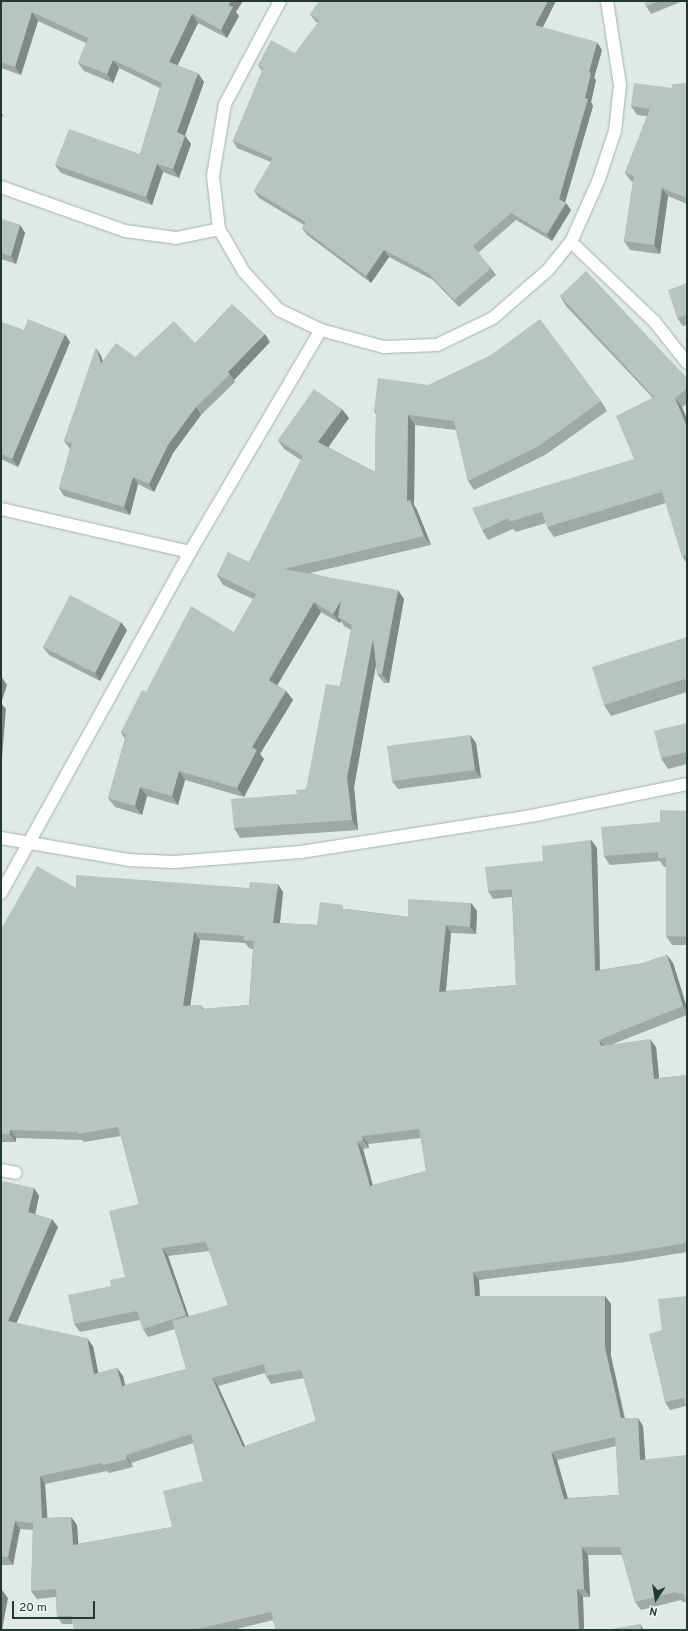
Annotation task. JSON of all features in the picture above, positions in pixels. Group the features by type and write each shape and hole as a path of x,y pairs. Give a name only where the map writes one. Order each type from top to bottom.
{"street":[{"path":"280,1 225,104 213,176 219,229 244,272 279,310 321,330 384,347 436,345 493,318 548,270 572,242 599,179 615,131 620,85 607,1"},
{"path":"1,187 125,231 176,238 219,229"},
{"path":"572,242 654,321 687,363"},
{"path":"1,893 190,552 321,330"},
{"path":"1,509 190,552"},
{"path":"1,838 28,844 128,860 174,862 301,852 536,815 687,784"},
{"path":"1,1170 16,1173"}],"building":[{"path":"1,1 231,1 228,5 233,7 221,30 192,14 169,62 198,73 177,132 185,136 173,169 157,164 146,197 55,165 69,129 140,154 162,83 113,60 107,74 78,63 88,38 32,12 15,67 1,62"},
{"path":"319,1 548,1 535,25 597,42 589,72 591,73 585,98 588,99 559,199 566,203 547,234 511,213 473,246 491,268 454,300 428,273 384,250 366,276 302,228 306,222 254,191 273,158 233,141 263,68 258,65 271,40 295,53 319,21 310,14"},
{"path":"644,1 659,1 646,6"},
{"path":"634,83 672,88 672,84 687,83 687,198 662,188 654,245 624,241 634,176 625,173 650,109 631,106"},
{"path":"1,219 20,225 11,256 1,253"},
{"path":"586,271 687,378 687,389 675,398 687,427 687,555 682,556 662,492 547,527 542,512 509,522 508,518 482,530 472,508 634,459 616,416 654,397 560,296"},
{"path":"687,283 687,315 677,318 668,290"},
{"path":"232,304 265,334 228,372 230,374 196,407 168,445 149,484 133,477 124,507 59,488 72,443 64,441 96,348 101,363 116,343 135,357 174,321 195,343"},
{"path":"28,319 65,334 12,459 1,454 1,322 24,330"},
{"path":"540,319 601,401 539,446 468,481 454,421 408,415 407,501 410,500 424,536 284,569 398,590 382,674 377,674 373,639 347,778 352,820 234,828 231,799 297,794 296,790 306,789 326,684 340,686 352,625 338,617 341,601 333,614 314,602 269,680 286,691 252,747 257,750 237,788 179,771 172,796 140,787 135,806 108,798 126,735 121,732 142,690 146,692 191,606 234,632 256,594 217,575 228,552 249,562 303,456 278,440 314,389 342,409 318,442 375,472 376,411 374,411 378,378 428,385 491,355"},
{"path":"70,595 121,622 95,673 43,647"},
{"path":"687,637 687,684 685,679 604,705 592,667"},
{"path":"687,723 687,752 661,758 654,731"},
{"path":"470,735 475,770 392,781 387,746"},
{"path":"660,810 687,811 687,937 666,936 666,858 658,858 658,852 604,856 601,827 660,822"},
{"path":"591,840 595,971 643,963 667,955 683,1006 599,1040 601,1046 650,1039 654,1079 687,1075 687,1243 620,1254 473,1272 475,1296 605,1296 605,1348 621,1418 638,1418 640,1460 686,1455 687,1607 683,1593 677,1594 676,1592 635,1602 620,1547 582,1547 584,1589 577,1589 579,1630 276,1630 271,1612 193,1630 74,1630 71,1616 57,1616 56,1589 31,1591 33,1523 15,1521 8,1557 1,1557 1,1191 3,1181 34,1188 28,1212 52,1219 8,1321 87,1338 94,1374 117,1368 122,1386 186,1369 172,1321 228,1305 206,1242 162,1248 186,1315 143,1329 137,1311 74,1324 68,1295 111,1286 110,1280 125,1277 109,1211 139,1204 118,1127 78,1134 78,1132 10,1130 10,1134 1,1134 1,929 37,866 76,888 76,875 249,888 250,882 278,884 273,923 317,925 320,902 343,905 343,909 408,917 408,899 471,903 470,927 446,925 439,992 516,985 512,889 488,891 485,867 543,861 542,846","holes":["194,932 244,936 243,940 254,941 249,1005 202,1009 201,1005 183,1006","419,1129 426,1171 370,1186 357,1142 363,1140 362,1136","264,1364 266,1376 301,1370 316,1421 243,1447 212,1378","191,1434 203,1481 163,1491 172,1527 73,1545 71,1517 42,1518 40,1476 102,1463 103,1465 127,1459 126,1455","615,1437 619,1495 564,1499 551,1452"]},
{"path":"687,1296 687,1414 684,1398 665,1402 649,1334 662,1330 658,1299"},
{"path":"640,1624 641,1630 606,1630"}]}
